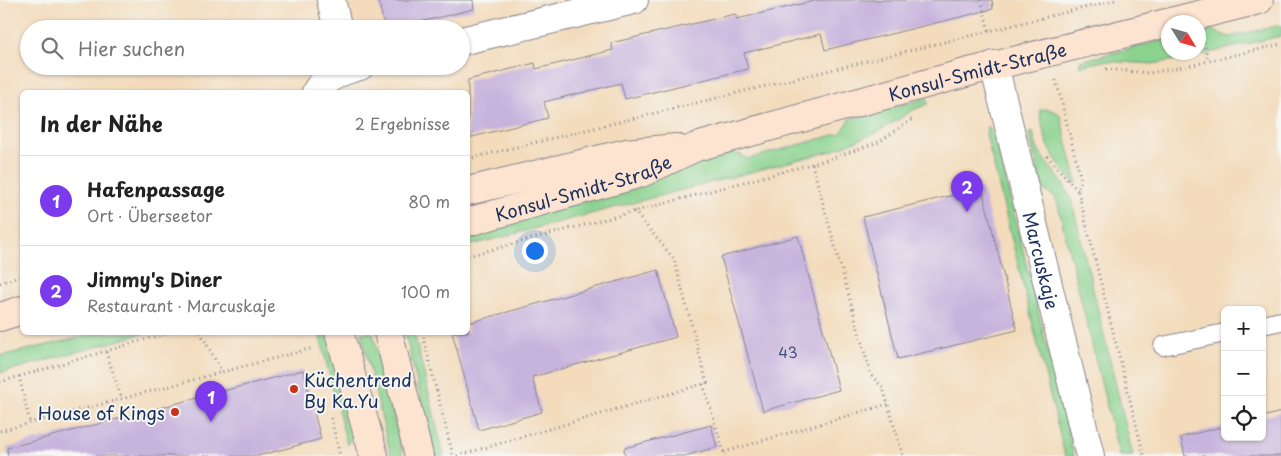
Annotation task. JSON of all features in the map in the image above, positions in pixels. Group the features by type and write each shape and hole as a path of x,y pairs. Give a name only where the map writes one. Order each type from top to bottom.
{"street":[{"path":"331,0 336,20"},
{"path":"470,40 634,0"},
{"name":"Konsul-Smidt-Straße","path":"470,191 626,153 696,146 994,65 1260,0"},
{"name":"Marcuskaje","path":"994,65 1090,456"},
{"path":"317,90 320,84 336,75"},
{"name":"Konsul-Smidt-Straße","path":"470,221 641,173 696,146"},
{"path":"0,317 20,311"},
{"path":"341,335 371,455"},
{"path":"389,335 419,456"}],"lane":[{"path":"1266,324 1281,320"},
{"path":"1163,346 1221,334"}],"path":[{"path":"981,0 989,30"},
{"path":"470,158 1116,0"},
{"path":"1102,69 1149,73 1281,44"},
{"path":"1206,52 1208,61"},
{"path":"1048,82 1065,78"},
{"path":"1056,80 1081,180 1078,191"},
{"path":"470,255 812,164 879,142 919,115"},
{"path":"1044,150 1078,191 1144,456"},
{"path":"812,164 871,375 883,388 903,456"},
{"path":"457,456 707,383 674,259 634,211"},
{"path":"0,283 20,277"},
{"path":"0,382 161,335"},
{"path":"202,335 222,372"},
{"path":"423,335 452,456"},
{"path":"0,431 313,348"},
{"path":"106,352 122,399"},
{"path":"19,376 30,423"},
{"path":"703,384 725,454 888,404"}],"green space":[{"path":"1281,25 1281,36 1206,54 1206,30 1209,29 1229,37"},
{"path":"1161,41 1161,60 1175,60 1153,64 1104,61 1081,66 1080,61"},
{"path":"927,98 928,104 915,109 878,132 831,151 470,245 470,234 734,151 748,159 841,133 851,118"},
{"path":"1048,109 1060,115 1077,183 1075,184 1055,159 1047,142 1040,110"},
{"path":"987,126 996,142 1074,456 1065,456 986,134"},
{"path":"1033,132 1036,146 1062,183 1072,202 1133,456 1119,456 1057,201 1054,196 1042,189 1029,133"},
{"path":"90,335 139,335 0,373 0,356"},
{"path":"320,335 329,335 354,435 347,445"},
{"path":"361,335 373,335 403,456 391,456"},
{"path":"405,335 414,335 444,456 435,456"}],"building":[{"path":"378,0 473,0 474,9 428,20 383,20"},
{"path":"818,0 992,0 993,9 825,50 821,34 744,53 748,69 625,99 621,83 544,102 548,118 470,138 470,90 468,90 468,80 535,63 536,69 613,50 611,43 735,14 737,19"},
{"path":"982,188 1017,330 898,359 863,217"},
{"path":"798,236 839,390 763,411 721,257"},
{"path":"658,270 676,337 532,377 542,412 479,430 453,335 470,335 470,322"},
{"path":"303,370 321,439 258,456 8,456 7,448"},
{"path":"1281,412 1281,456 1185,456 1181,437 1221,427 1221,441 1266,441 1266,416"},
{"path":"711,425 717,447 685,456 625,456 624,448"}],"place":[{"name":"Jimmy's Diner","path":"967,212"},
{"name":"Küchentrend By Ka.Yu","path":"294,389"},
{"name":"House of Kings","path":"175,412"},
{"name":"Hafenpassage","path":"211,422"}]}
